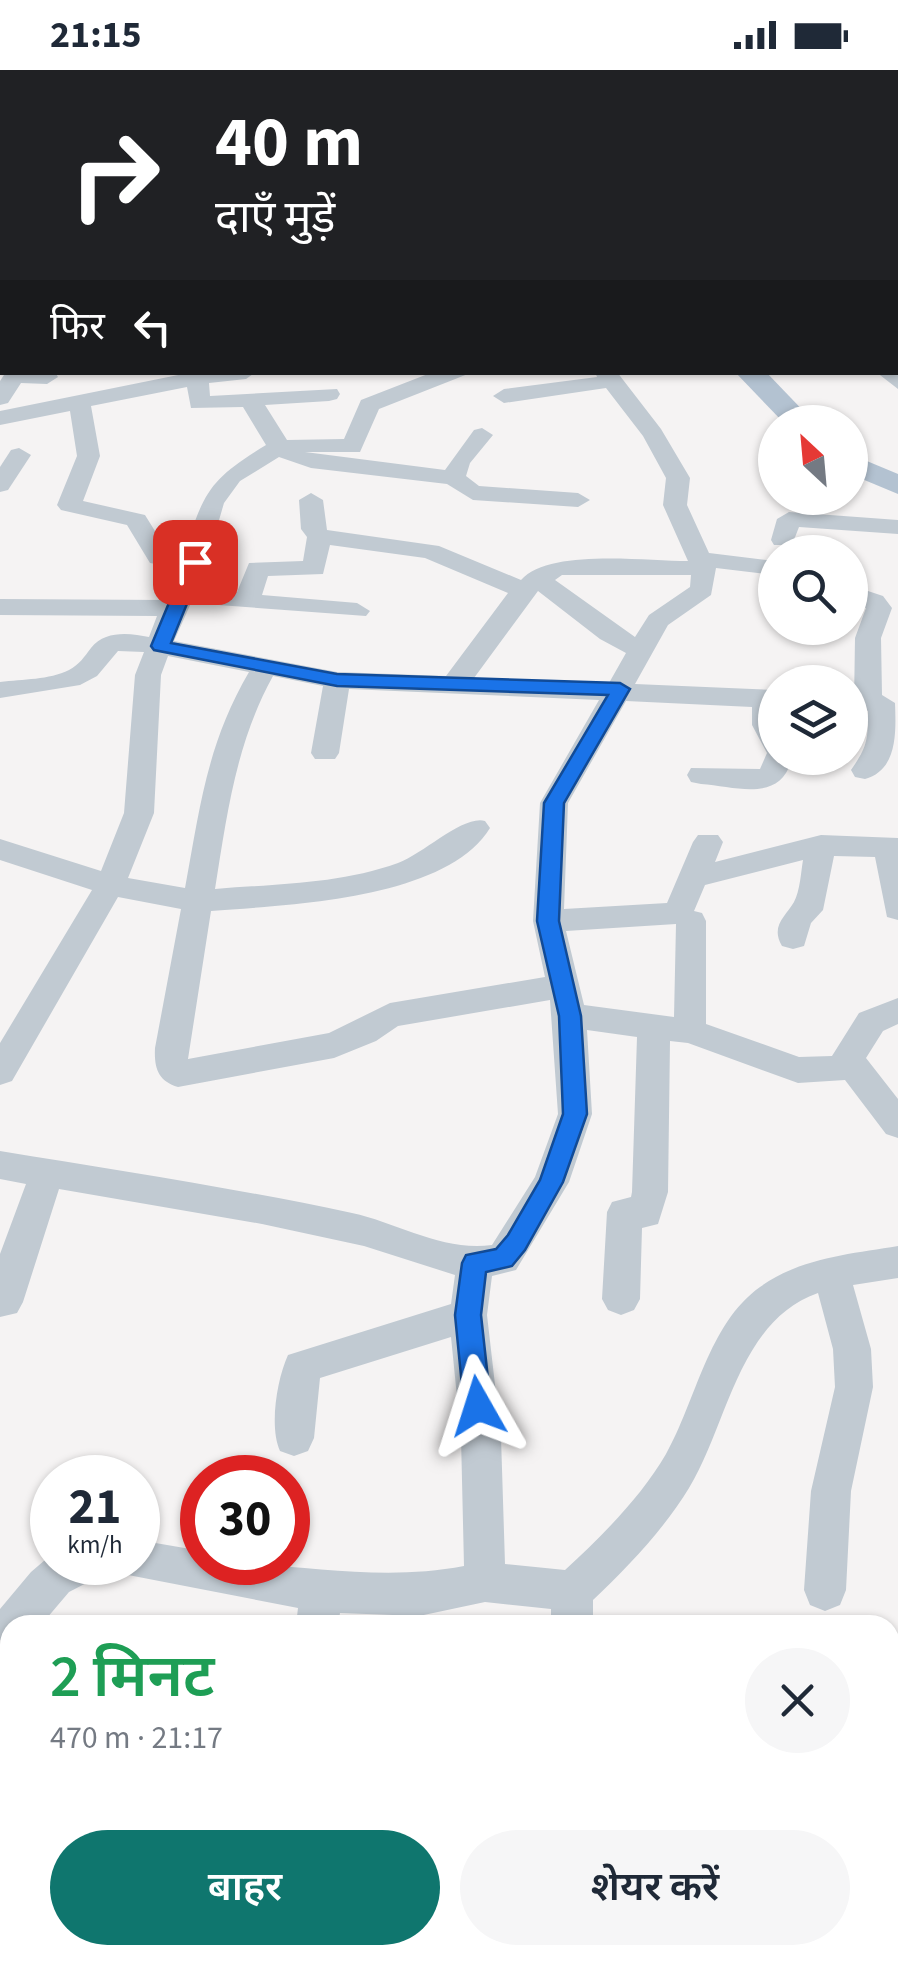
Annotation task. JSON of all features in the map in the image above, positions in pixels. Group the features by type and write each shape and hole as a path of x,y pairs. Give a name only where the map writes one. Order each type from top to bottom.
{"main road":[{"path":"752,375 782,405"},
{"path":"868,471 898,485"}],"street":[{"path":"0,418 79,403 133,382 222,375"},
{"path":"0,1072 110,885 139,813 146,766 148,675 195,562 212,502 232,476 278,448 312,444 352,447 369,405 452,375"},
{"path":"0,398 14,376 47,377"},
{"path":"0,1164 347,1228 475,1263 503,1259 551,1182 575,1114 568,1001 548,921 554,803 620,689 638,649 658,620 702,590 702,563 675,505 678,478 653,434 609,377 504,396"},
{"path":"198,378 199,403 330,394"},
{"path":"250,399 278,448 292,457 454,478 473,494 578,500"},
{"path":"79,403 92,447 88,470 69,505 136,520 160,558 195,562"},
{"path":"454,478 459,462 482,435"},
{"path":"0,485 19,456"},
{"path":"311,500 313,529 319,536 430,551 529,584 638,649"},
{"path":"784,535 789,519 898,527"},
{"path":"247,600 258,568 314,568 319,536"},
{"path":"454,682 480,654 529,584 556,568 599,570 702,563 758,567"},
{"path":"868,599 879,608 868,638 882,743 868,768"},
{"path":"0,607 247,600 357,611"},
{"path":"0,690 76,678 88,670 101,648 112,642 160,646 337,680 758,697"},
{"path":"264,669 243,706 222,761 172,1048 171,1065 178,1074 334,1044 364,1032 390,1015 568,1001 654,1026 690,1031 798,1070 842,1068 870,1022 898,1010"},
{"path":"325,752 337,680"},
{"path":"702,776 764,779 772,775"},
{"path":"0,849 110,885 198,902 332,891 408,871 445,852 475,828"},
{"path":"548,921 678,913 708,842"},
{"path":"693,878 821,845 894,849 898,909"},
{"path":"793,938 796,916 808,910 821,845"},
{"path":"690,1031 691,921"},
{"path":"621,1299 625,1212 645,1213 650,1192 654,1026"},
{"path":"848,1059 898,1124"},
{"path":"4,1302 24,1234 49,1170"},
{"path":"160,1561 244,1580 319,1609 485,1582 572,1608 680,1466 728,1352 758,1308 794,1284 831,1272 898,1262"},
{"path":"475,1263 468,1315 481,1437 485,1582"},
{"path":"825,1590 831,1491 854,1386 852,1349 831,1272"},
{"path":"294,1438 302,1368 468,1315"},
{"path":"21,1615 47,1585"}],"route":[{"path":"195,562 160,646 337,680 620,689 554,803 548,921 570,1016 575,1114 551,1182 516,1242 503,1259 475,1263 468,1315 478,1406"}]}
